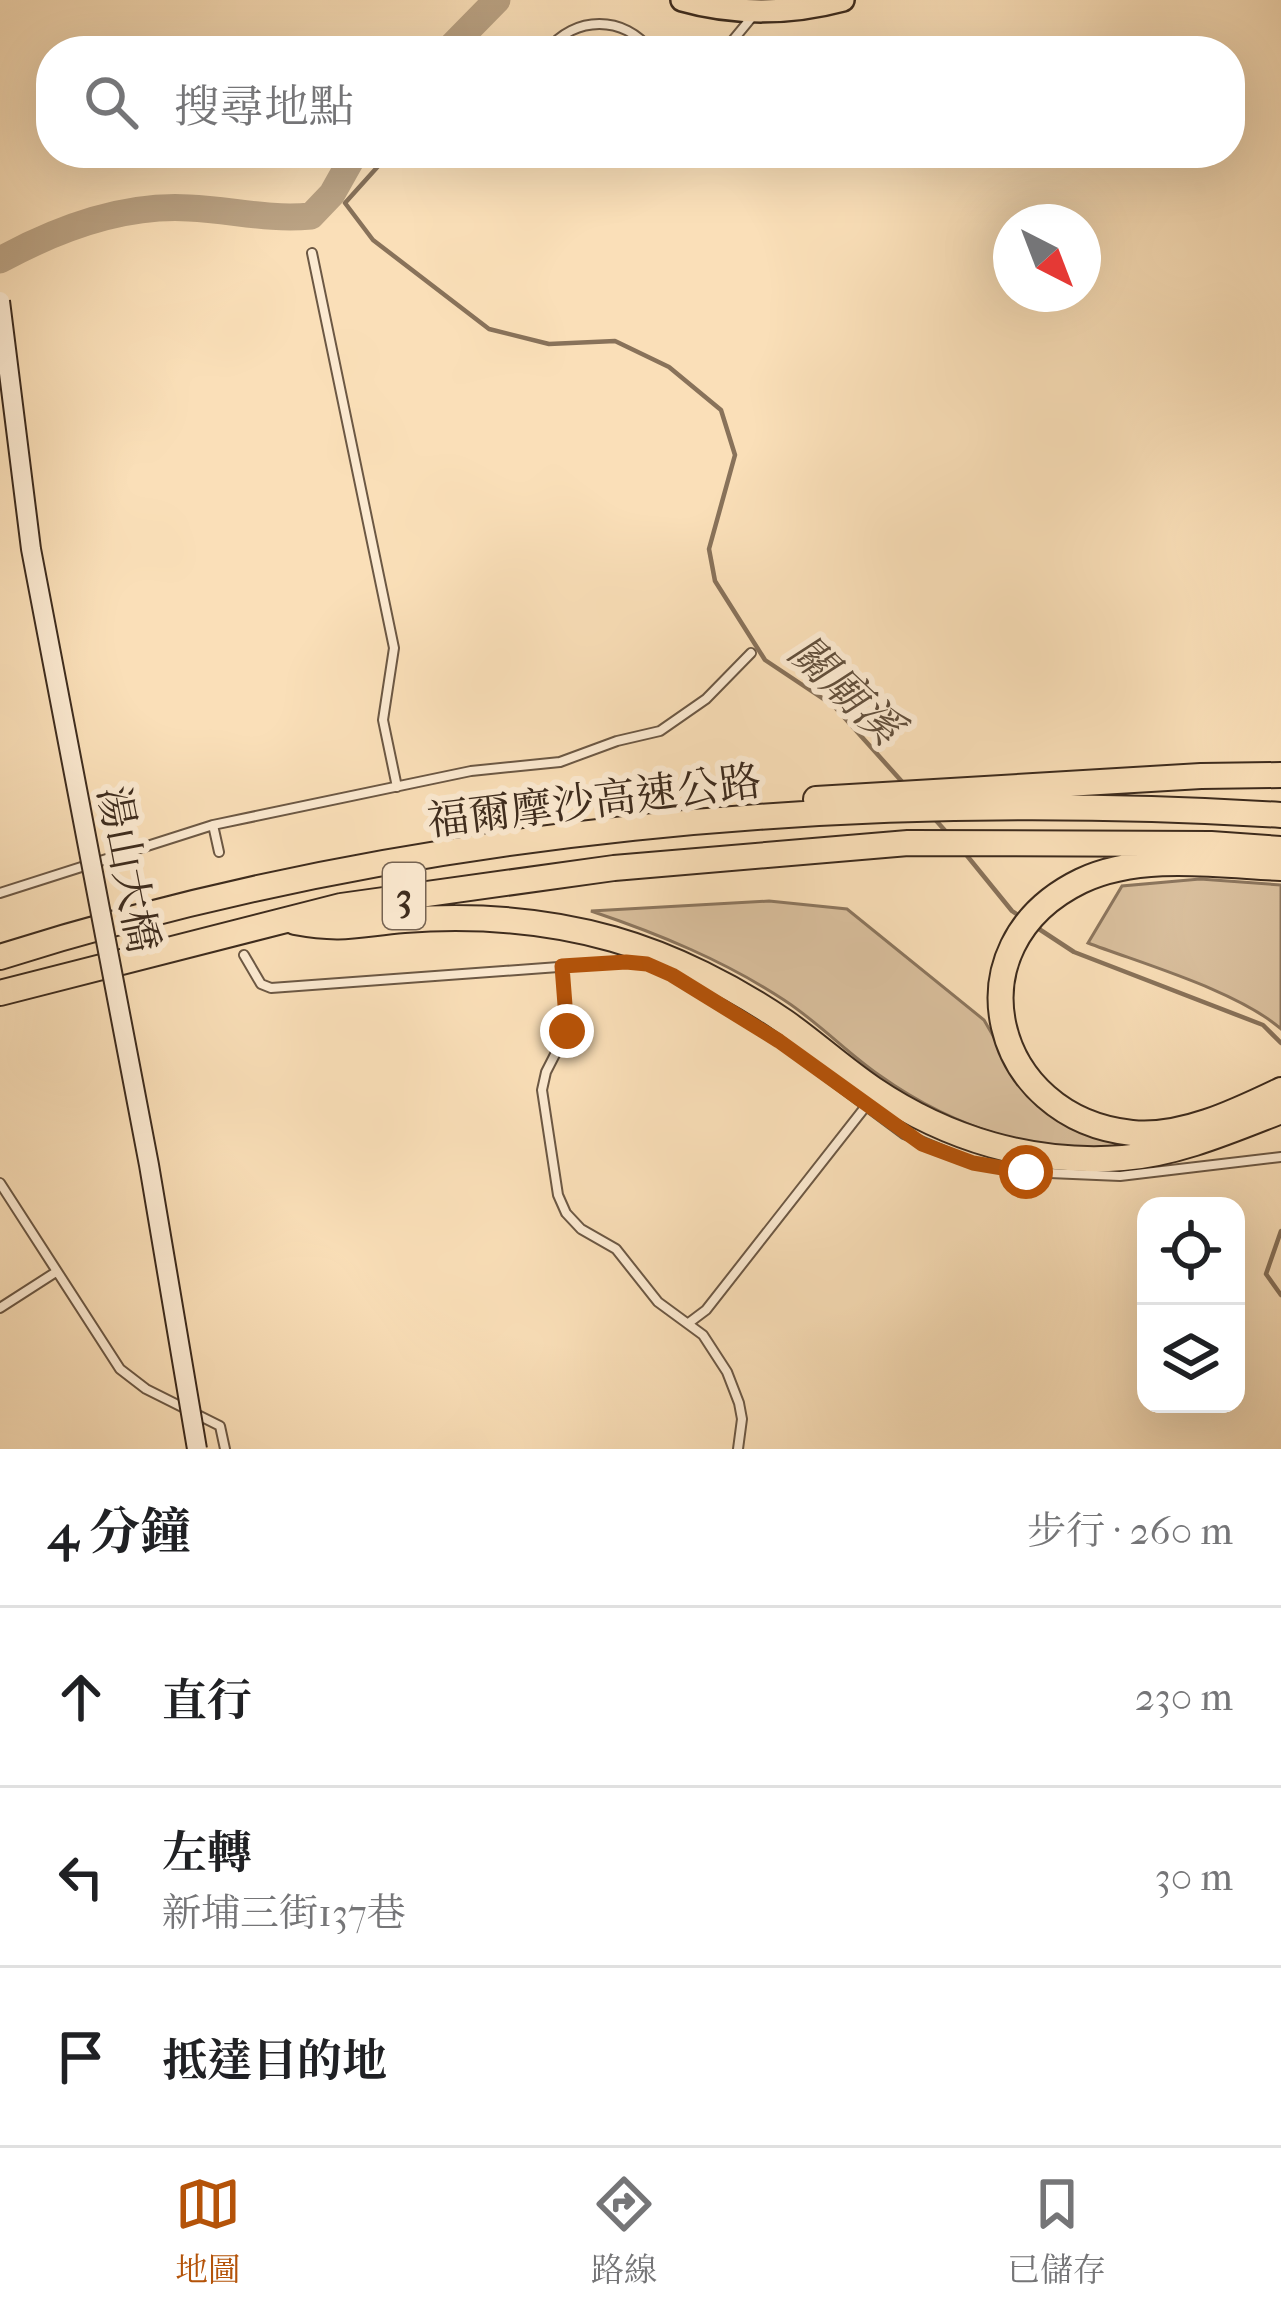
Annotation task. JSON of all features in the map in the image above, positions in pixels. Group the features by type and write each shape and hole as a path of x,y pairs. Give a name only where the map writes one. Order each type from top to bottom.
{"highway":[{"path":"1065,795 1281,775"},
{"path":"1065,795 1281,814"},
{"name":"福爾摩沙高速公路","path":"0,957 87,931 336,873 790,808 1065,795"},
{"name":"福爾摩沙高速公路","path":"0,993 281,919 614,868 908,843 1211,844 1281,850"},
{"path":"1281,868 1142,866 1082,880 1051,899 1028,921 1003,969 999,995 1010,1051 1048,1101 1071,1118 1137,1134 1178,1130 1281,1090"},
{"path":"281,919 336,930 403,920 502,920 615,939 728,987 913,1112 987,1146 1025,1154 1126,1158 1177,1147 1281,1112"}],"main road":[{"path":"682,0 756,11 812,9 843,0"}],"street":[{"name":"湯山大橋","path":"0,301 31,549 197,1449"}],"lane":[{"path":"736,36 756,11"},
{"path":"563,36 572,28 593,24 632,30 637,36"},
{"path":"312,253 394,648 383,719 397,787"},
{"path":"0,892 213,825 471,771 560,762 660,731 706,699 751,653"},
{"path":"213,825 219,852"},
{"path":"244,955 251,971 271,988 647,964 779,1041 922,1144 973,1163 1026,1172 1120,1176 1281,1157"},
{"path":"562,966 567,1031 542,1090 558,1196 581,1229 616,1249 658,1302 690,1322 728,1372 742,1419 737,1449"},
{"path":"690,1322 706,1310 866,1106"},
{"path":"0,1183 120,1370 146,1389 220,1426 225,1449"},
{"path":"0,1308 56,1272"}],"shaded area":[{"path":"1200,879 1281,885 1281,1029 1216,991 1088,943 1122,886"},
{"path":"769,901 847,909 984,1020 1018,1079 1071,1125 1140,1146 1071,1149 970,1125 908,1094 796,1009 739,973 591,911"}],"waterway":[{"path":"462,36 497,0"},
{"path":"0,260 67,229 140,210 189,208 311,216 332,194 347,168"},
{"name":"關廟溪","path":"376,168 345,203 373,240 489,329 549,344 615,341 669,367 721,410 735,455 709,549 715,581 765,660 834,706 905,785"},
{"name":"關廟溪","path":"932,816 949,835"},
{"name":"關廟溪","path":"964,852 1012,911 1024,919"},
{"name":"關廟溪","path":"1039,929 1074,952 1263,1025 1281,1043"},
{"name":"關廟溪","path":"1281,1231 1266,1274 1281,1295"}],"route":[{"path":"567,1031 562,966 647,964 779,1041 922,1144 973,1163 1026,1172"}]}
